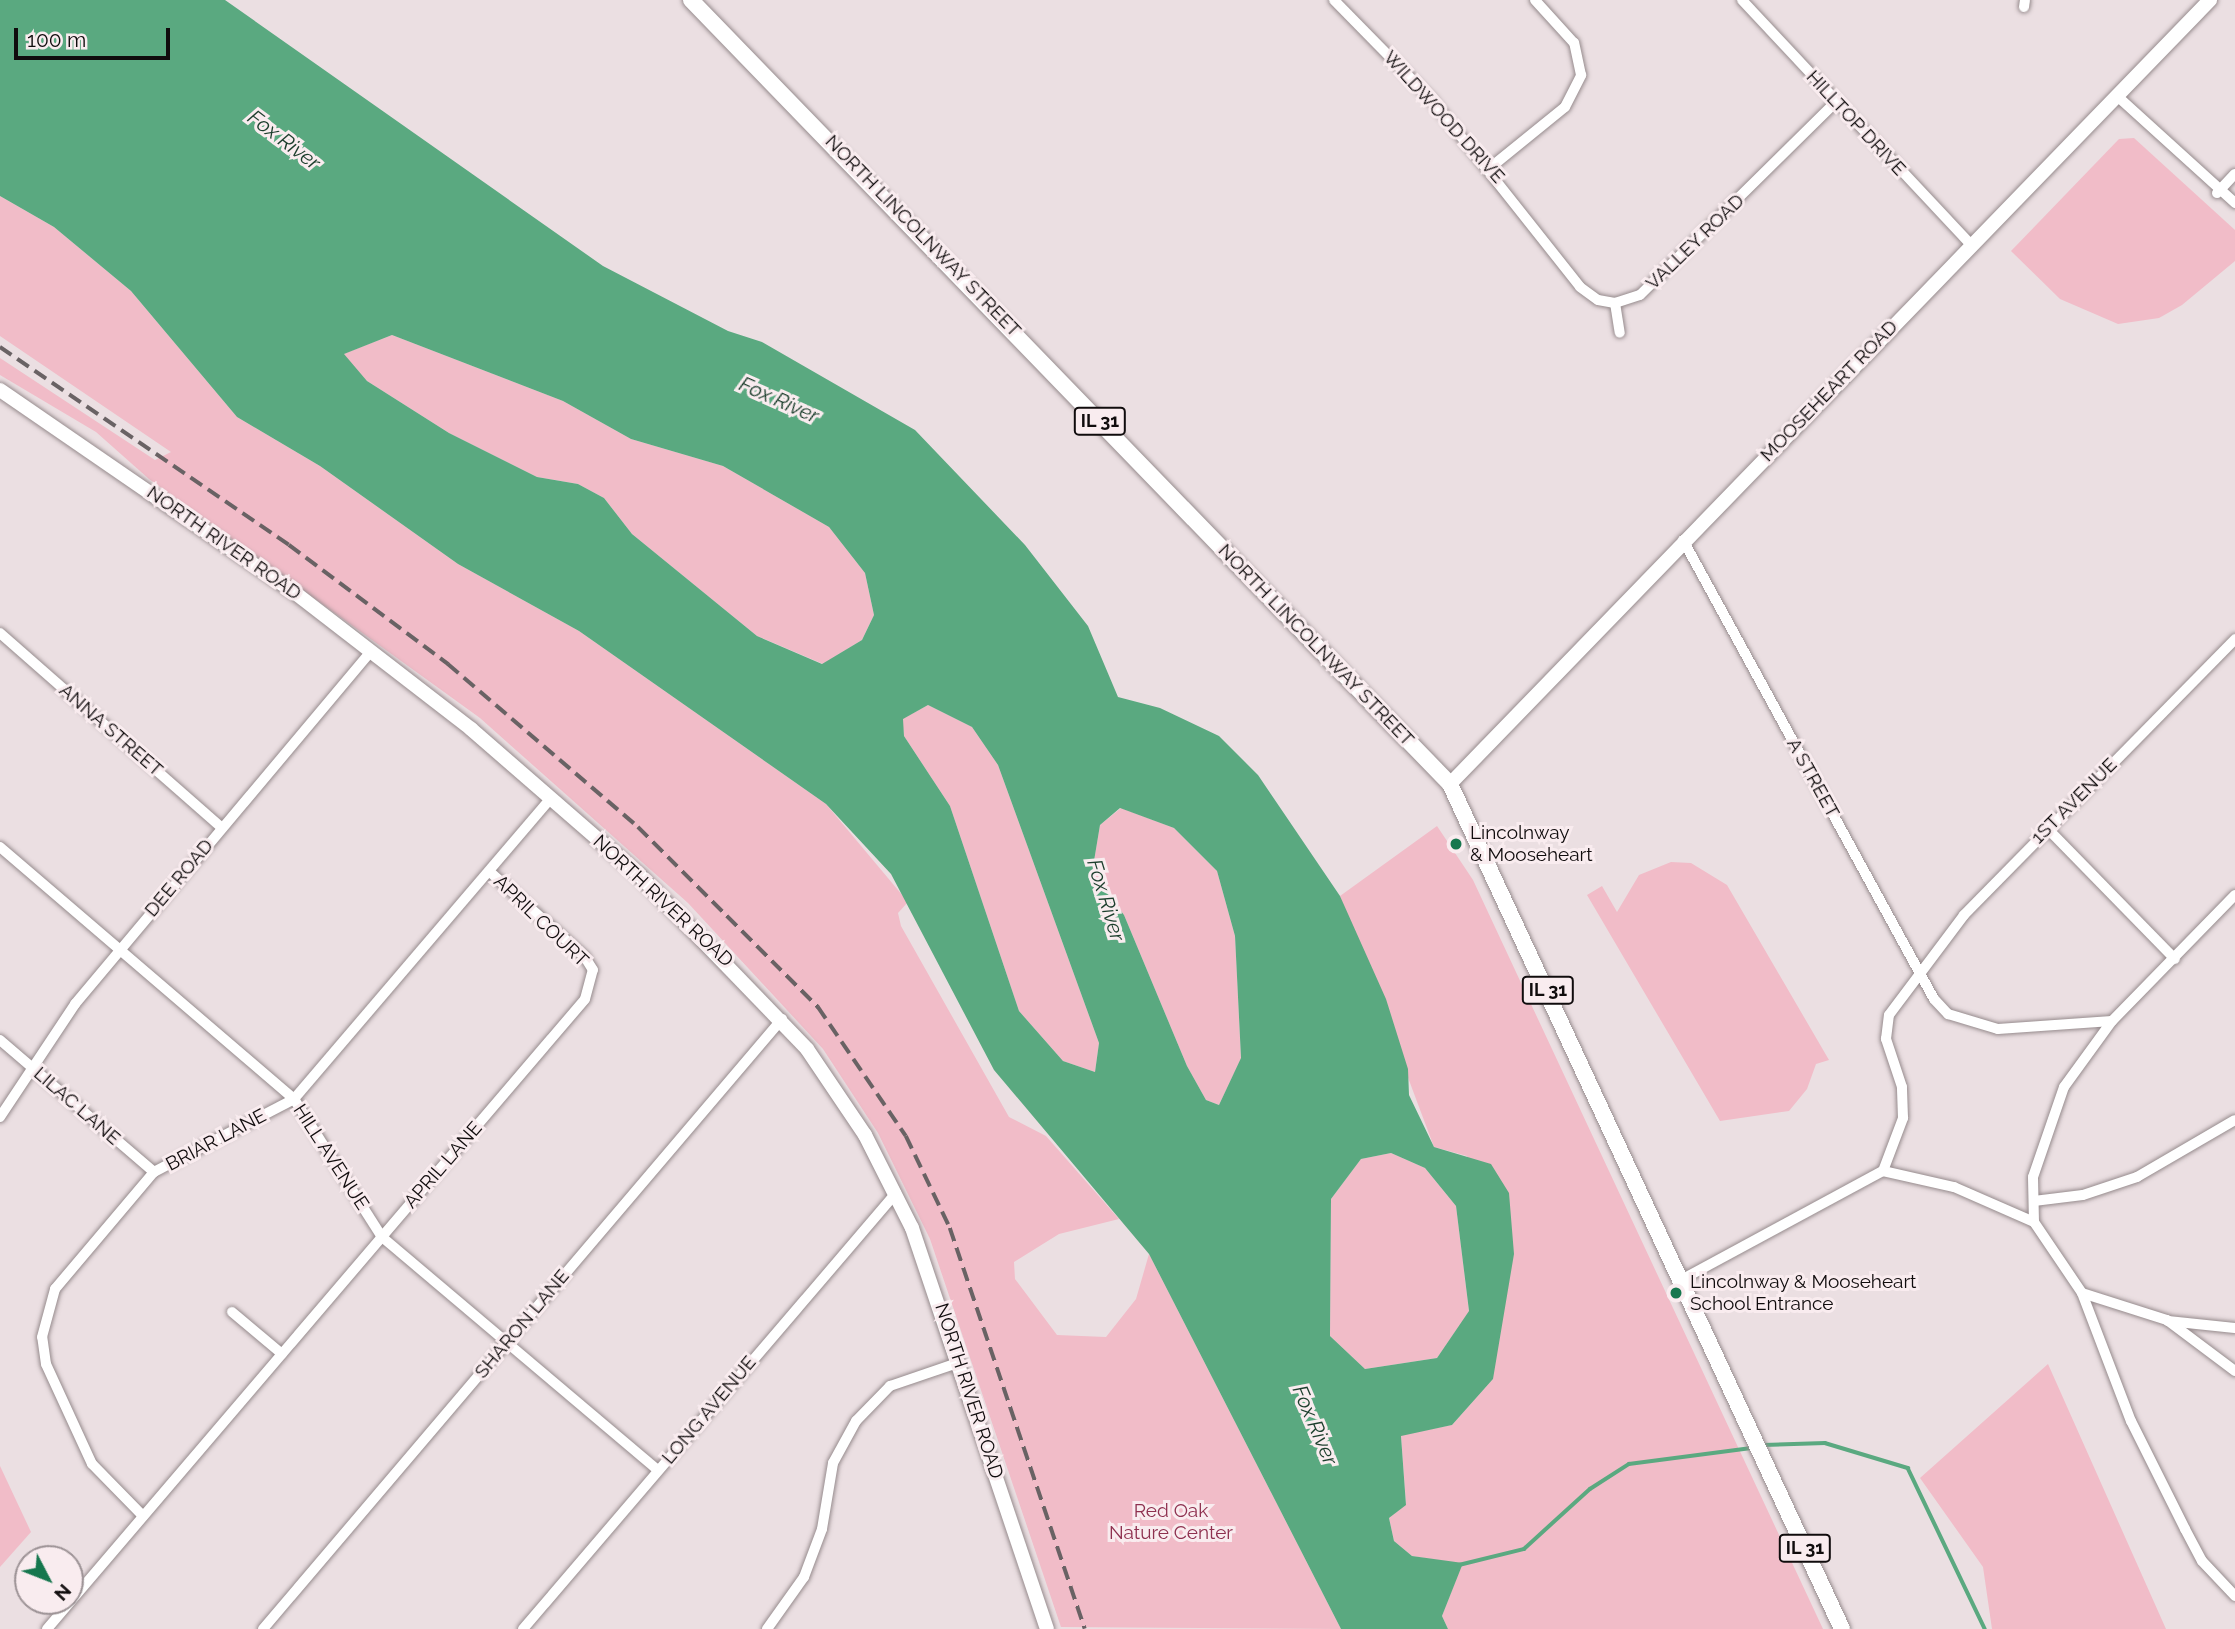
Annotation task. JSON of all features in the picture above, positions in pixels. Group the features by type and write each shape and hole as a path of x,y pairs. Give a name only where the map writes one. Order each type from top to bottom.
{"main road":[{"name":"NORTH LINCOLNWAY STREET","path":"691,0 1450,784 1842,1629"},
{"name":"MOOSEHEART ROAD","path":"1450,784 1683,540 2210,0"},
{"name":"NORTH RIVER ROAD","path":"0,390 371,651 551,798 699,932 782,1019 849,1107 896,1193 961,1362 1047,1629"}],"street":[{"name":"WILDWOOD DRIVE","path":"1334,0 1491,167 1580,286 1615,303"},
{"path":"1491,167 1565,107 1581,75 1574,43 1535,0"},
{"name":"HILLTOP DRIVE","path":"1742,0 1971,245"},
{"path":"2116,95 2217,192 2235,203"},
{"name":"VALLEY ROAD","path":"1615,303 1640,295 1836,102"},
{"path":"2217,192 2235,174"},
{"path":"1615,303 1620,332"},
{"name":"A STREET","path":"1683,540 1922,971 1948,1013 1998,1029 2112,1021"},
{"name":"ANNA STREET","path":"0,633 221,827"},
{"name":"1ST AVENUE","path":"1883,1171 1903,1118 1902,1087 1885,1039 1889,1016 1964,915 2235,639"},
{"name":"DEE ROAD","path":"0,1116 119,949 371,651"},
{"name":"BRIAR LANE","path":"143,1516 104,1478 77,1439 46,1364 42,1337 47,1307 67,1271 154,1172 294,1099 551,798"},
{"path":"2047,828 2175,959"},
{"name":"HILL AVENUE","path":"0,847 294,1099 382,1237 658,1470"},
{"name":"APRIL COURT","path":"489,872 593,970"},
{"path":"2034,1222 2039,1157 2064,1087 2112,1021 2235,895"},
{"name":"APRIL LANE","path":"47,1629 586,999 593,970"},
{"name":"SHARON LANE","path":"263,1629 782,1019"},
{"name":"LILAC LANE","path":"0,1040 154,1172"},
{"path":"2034,1200 2083,1195 2137,1177 2235,1120"},
{"path":"1681,1280 1883,1171 1954,1187 2034,1222 2082,1293 2131,1421 2185,1529 2203,1561 2235,1596"},
{"name":"LONG AVENUE","path":"523,1629 896,1193"},
{"path":"2082,1293 2167,1321 2235,1328"},
{"path":"232,1312 282,1354"},
{"path":"2167,1321 2235,1371"},
{"path":"767,1629 804,1577 822,1529 832,1463 856,1421 890,1386 961,1362"}],"green space":[{"path":"2134,138 2235,230 2235,261 2182,305 2159,318 2118,324 2060,299 2011,251 2119,139"},
{"name":"Red Oak Nature Center","path":"0,196 54,227 131,291 237,417 320,466 458,564 579,631 826,804 908,902 898,913 901,926 1009,1117 1046,1136 1119,1219 1059,1234 1014,1262 1015,1279 1057,1335 1106,1337 1136,1299 1149,1254 1341,1629 1061,1627 930,1239 878,1133 823,1049 688,903 480,718 149,479 96,432 0,375 0,358 155,460 171,452 0,336"},
{"path":"392,335 563,401 631,439 723,466 829,527 865,573 874,615 862,640 823,664 757,636 632,534 604,498 578,484 537,477 449,433 367,381 343,354"},
{"path":"928,705 972,727 998,765 1099,1043 1095,1072 1063,1061 1019,1011 950,806 904,736 902,719"},
{"path":"1121,808 1174,828 1217,871 1235,936 1241,1059 1219,1105 1206,1100 1187,1066 1124,915 1092,873 1100,825"},
{"path":"1437,826 1473,880 1823,1629 1448,1629 1442,1616 1462,1564 1412,1556 1394,1541 1389,1518 1406,1504 1401,1435 1452,1425 1493,1379 1467,1156 1434,1147 1340,896"},
{"path":"1671,862 1691,863 1727,885 1829,1060 1816,1064 1807,1089 1789,1111 1720,1121 1587,895 1602,886 1617,912 1639,875"},
{"path":"1391,1153 1425,1168 1456,1206 1469,1312 1437,1358 1365,1369 1330,1336 1331,1199 1361,1159"},
{"path":"2048,1364 2166,1629 1992,1629 1983,1567 1920,1478"},
{"path":"0,1466 31,1532 19,1545 14,1545 14,1551 0,1567"}],"water":[{"name":"Fox River","path":"0,0 225,0 603,266 728,331 762,342 915,430 1025,545 1088,626 1118,697 1160,708 1219,736 1258,775 1340,896 1386,999 1408,1069 1409,1095 1434,1147 1491,1164 1509,1193 1514,1254 1493,1379 1452,1425 1401,1436 1406,1505 1389,1518 1394,1541 1412,1556 1463,1563 1442,1616 1448,1629 1341,1629 1149,1254 994,1070 891,874 826,804 579,631 458,564 320,466 237,417 131,291 54,227 0,196","holes":["392,335 563,401 631,439 723,466 829,527 865,573 874,615 862,640 822,664 757,636 632,534 604,498 578,484 537,477 449,433 367,381 344,354","928,705 972,727 998,765 1099,1043 1095,1072 1063,1061 1019,1011 950,806 904,736 903,719","1120,808 1174,828 1217,871 1235,936 1241,1058 1219,1105 1206,1100 1187,1066 1124,915 1092,873 1100,825","1391,1153 1425,1168 1456,1206 1469,1311 1437,1358 1365,1369 1330,1336 1331,1199 1361,1159"]}],"waterway":[{"path":"1764,1445 1825,1443 1908,1468 1985,1629"},
{"path":"1459,1565 1524,1549 1590,1489 1629,1464 1753,1448"}],"railway":[{"path":"0,347 289,545 448,664 638,827 818,1007 906,1136 950,1228 1085,1629"}],"place":[{"name":"Lincolnway & Mooseheart","path":"1456,844"},
{"name":"Lincolnway & Mooseheart School Entrance","path":"1676,1293"}]}
